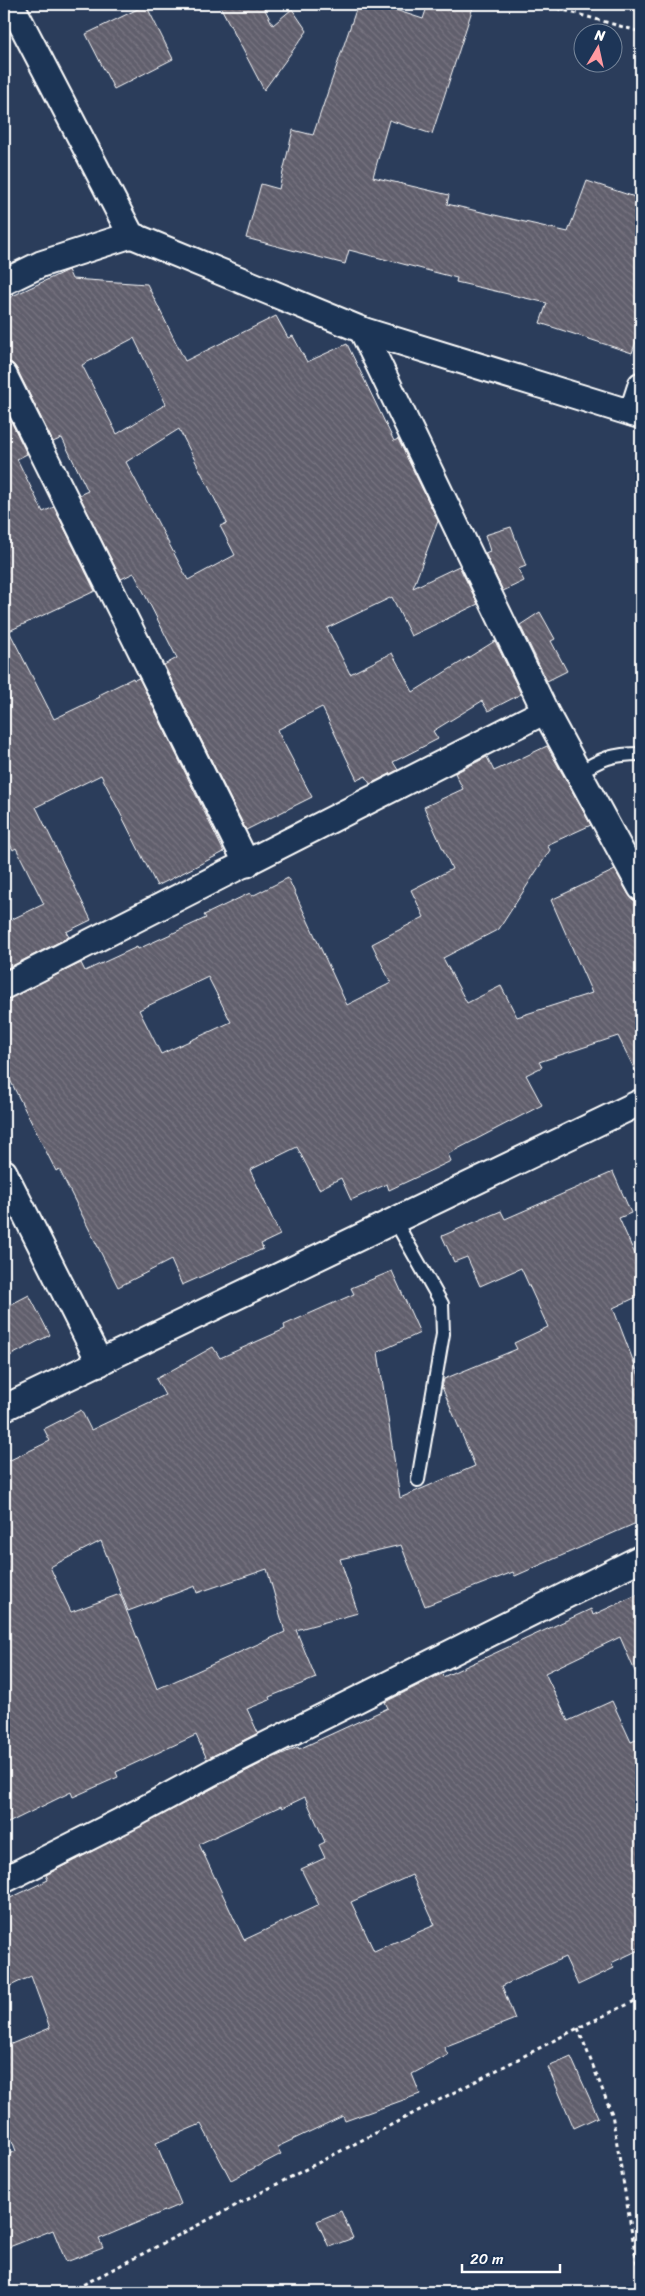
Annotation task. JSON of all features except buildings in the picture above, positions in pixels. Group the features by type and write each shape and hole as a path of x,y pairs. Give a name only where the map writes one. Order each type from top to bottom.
{"street":[{"path":"11,4 131,235 362,330 637,414 641,386"},
{"path":"4,282 41,264 131,235"},
{"path":"362,330 545,711 641,888"},
{"path":"4,375 247,864"},
{"path":"4,986 545,711"},
{"path":"4,1408 641,1102"},
{"path":"4,1172 100,1363"},
{"path":"4,1880 135,1814 218,1769 641,1558"}],"lane":[{"path":"578,774 597,760 620,754 641,754"},
{"path":"395,1221 442,1304 443,1334 418,1480"}],"path":[{"path":"542,4 641,32"},
{"path":"69,2292 578,2028 641,1998"},
{"path":"578,2028 612,2114 640,2266 641,2288"}]}
